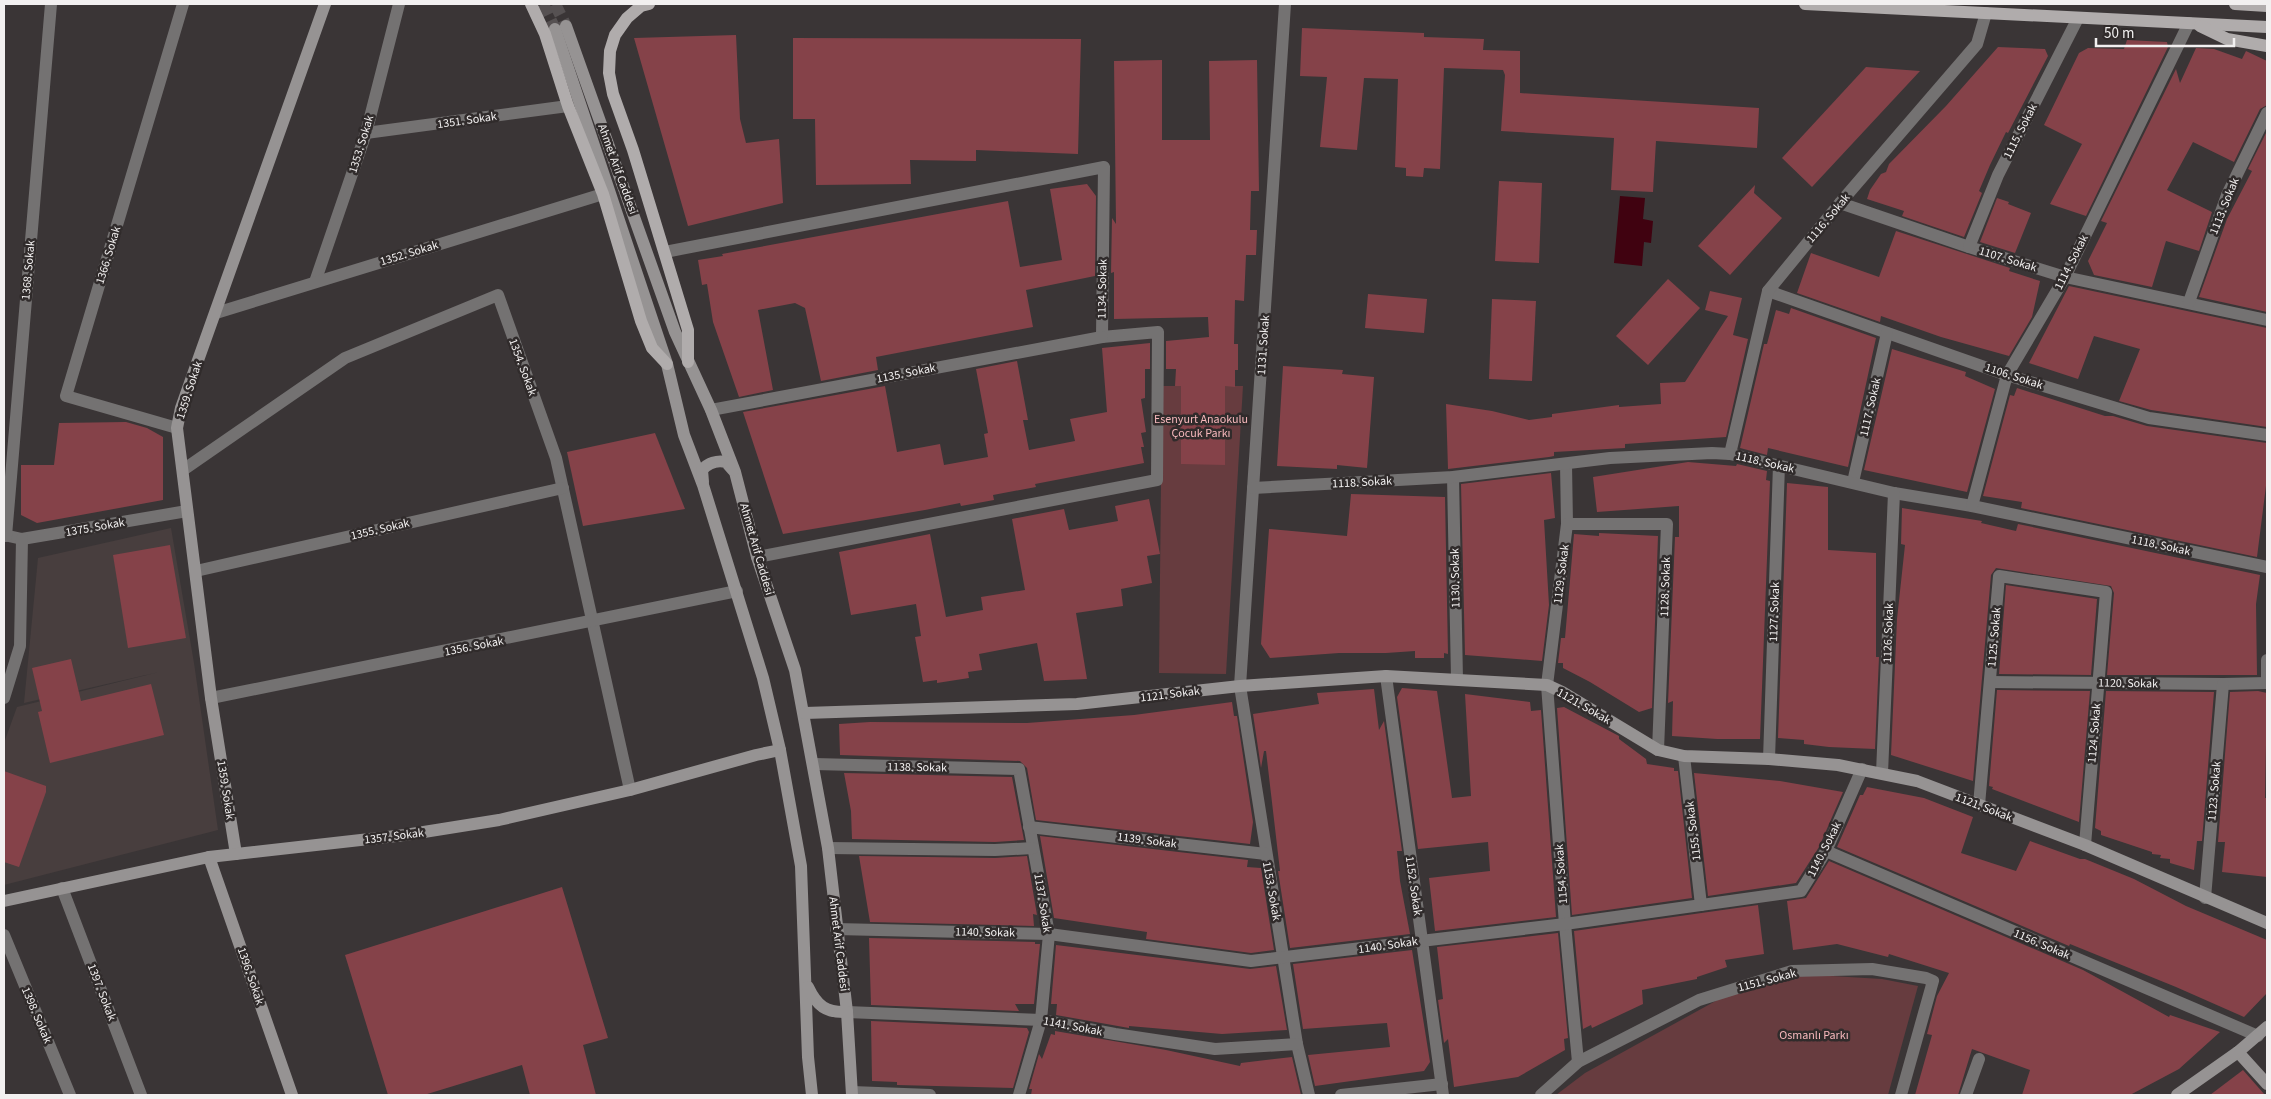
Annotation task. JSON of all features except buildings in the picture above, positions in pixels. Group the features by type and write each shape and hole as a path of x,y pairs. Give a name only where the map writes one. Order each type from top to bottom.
{"main road":[{"path":"531,4 546,34 568,106 603,194 652,348 667,364"},
{"path":"649,4 641,6 627,18 615,35 610,51 609,73 613,94 665,252 688,330 688,362"},
{"path":"1805,4 2267,27"},
{"path":"2235,4 2267,6"},
{"path":"2192,24 2228,39 2267,46"}],"street":[{"name":"1368. Sokak","path":"5,536 51,4"},
{"name":"1366. Sokak","path":"177,428 66,396 183,4"},
{"name":"1359. Sokak","path":"236,854 211,698 177,428 181,408 325,4"},
{"name":"1353. Sokak","path":"315,282 366,133 399,4"},
{"name":"1131. Sokak","path":"1240,686 1286,4"},
{"name":"1116. Sokak","path":"1730,454 1768,291 1840,203 1977,44 1986,13"},
{"name":"1115. Sokak","path":"1970,247 1998,174 2078,18"},
{"name":"1114. Sokak","path":"1972,506 2007,375 2065,277 2192,24"},
{"name":"Ahmet Arif Caddesi","path":"812,1095 801,866 780,750 759,664 703,485 684,435 667,364 560,28 675,332 711,410 735,472 757,557 795,670 805,713 828,848 847,1012 852,1094"},
{"name":"1351. Sokak","path":"366,133 568,106"},
{"name":"1113. Sokak","path":"2189,302 2227,196 2267,112"},
{"name":"1134. Sokak","path":"665,252 1104,167 1102,336 1158,332 1157,480 757,557"},
{"name":"1352. Sokak","path":"216,313 603,194"},
{"name":"1107. Sokak","path":"1840,203 2065,277 2267,320"},
{"name":"1106. Sokak","path":"1768,291 2007,375 2149,418 2267,435"},
{"name":"1354. Sokak","path":"183,470 345,358 498,295 556,458 630,790"},
{"name":"1117. Sokak","path":"1853,482 1887,332"},
{"name":"1135. Sokak","path":"711,410 1102,336"},
{"name":"1118. Sokak","path":"1253,488 1453,477 1610,458 1712,453 1730,454 1894,493 1972,506 2267,567"},
{"path":"703,485 702,470 706,465 720,461 726,462 731,465 735,472"},
{"name":"1129. Sokak","path":"1547,685 1567,524 1566,464"},
{"name":"1127. Sokak","path":"1769,759 1779,465"},
{"name":"1130. Sokak","path":"1453,477 1457,679"},
{"name":"1355. Sokak","path":"196,571 563,488"},
{"name":"1126. Sokak","path":"1882,773 1894,493"},
{"name":"1375. Sokak","path":"5,536 22,539 187,511"},
{"name":"1128. Sokak","path":"1567,524 1667,524 1658,750"},
{"path":"4,698 20,646 22,539"},
{"name":"1125. Sokak","path":"1979,805 1999,576 2106,592"},
{"name":"1356. Sokak","path":"211,698 737,592"},
{"name":"1124. Sokak","path":"2086,846 2106,592"},
{"path":"2267,660 2267,683"},
{"name":"1121. Sokak","path":"805,713 1077,704 1240,686 1386,676 1547,685 1562,692 1658,750 1684,756 1769,759 1862,768 1918,781 2086,846 2267,923"},
{"name":"1152. Sokak","path":"1386,676 1442,1089"},
{"name":"1120. Sokak","path":"1990,682 2267,683"},
{"name":"1123. Sokak","path":"2205,898 2223,684"},
{"name":"1154. Sokak","path":"1547,685 1565,924 1578,1062"},
{"name":"1153. Sokak","path":"1240,686 1297,1044 1309,1095"},
{"name":"1357. Sokak","path":"4,901 210,857 424,832 500,820 630,790 780,750"},
{"name":"1155. Sokak","path":"1684,756 1701,905"},
{"name":"1138. Sokak","path":"814,764 1019,769"},
{"name":"1140. Sokak","path":"836,929 1049,934 1251,961 1284,959 1422,940 1565,924 1802,891 1826,851 1862,768"},
{"name":"1137. Sokak","path":"1019,769 1049,934 1041,1020 1019,1095"},
{"name":"1139. Sokak","path":"1029,827 1266,854"},
{"path":"828,848 995,850 1033,848"},
{"name":"1156. Sokak","path":"1826,851 2258,1036"},
{"name":"1396. Sokak","path":"210,857 292,1095"},
{"name":"1397. Sokak","path":"62,888 141,1095"},
{"name":"1398. Sokak","path":"4,935 70,1095"},
{"name":"1151. Sokak","path":"1541,1095 1578,1062 1699,1000 1792,971 1872,969 1926,978 1933,981 1902,1095"},
{"path":"806,982 816,1002 822,1008 829,1011 847,1012"},
{"name":"1141. Sokak","path":"847,1012 1041,1020 1115,1034 1215,1049 1297,1044"},
{"path":"2177,1095 2238,1052 2267,1027"},
{"path":"2238,1052 2267,1084"},
{"path":"1966,1095 1978,1059"},
{"path":"1341,1095 1442,1089"},
{"path":"852,1094 930,1095"}],"shaded area":[{"path":"1620,196 1645,198 1643,219 1653,221 1651,243 1644,242 1642,266 1614,263"},
{"path":"171,528 194,663 218,830 4,885 4,743 17,707 159,672 24,703 38,558"}],"green space":[{"name":"Esenyurt Anaokulu Çocuk Parkı","path":"1162,386 1243,386 1226,674 1159,673"},
{"name":"Osmanlı Parkı","path":"1798,974 1882,979 1918,986 1888,1095 1556,1095 1585,1073 1721,998"}],"tunnel":[{"path":"543,4 555,29"},
{"path":"555,4 566,26"}]}
